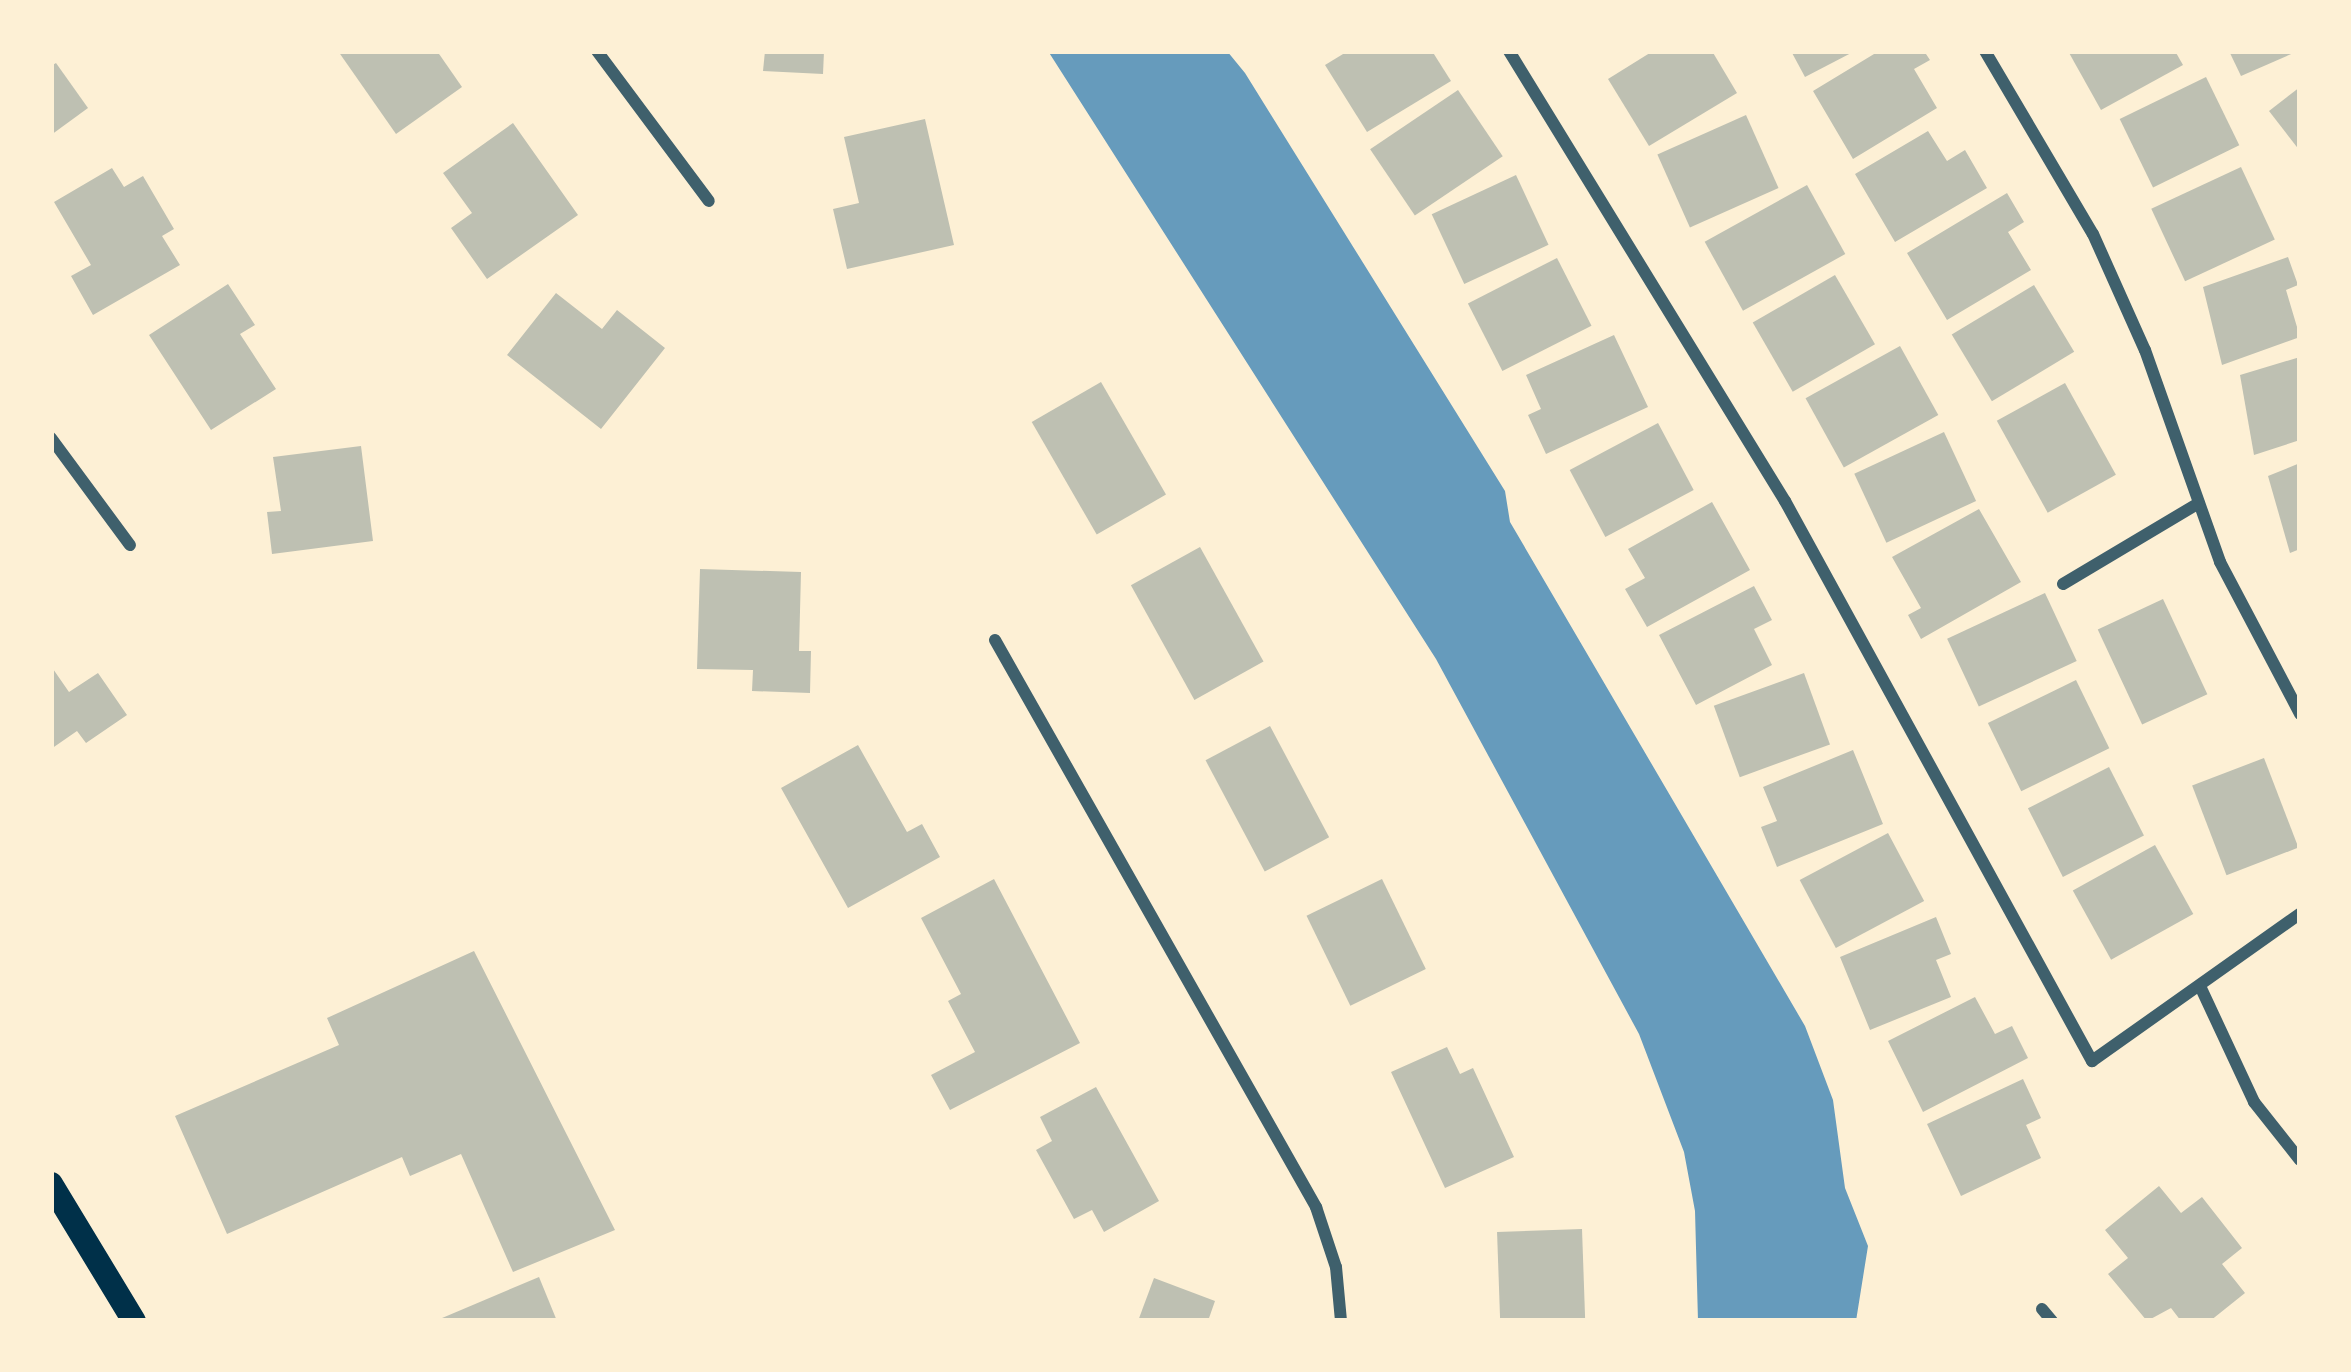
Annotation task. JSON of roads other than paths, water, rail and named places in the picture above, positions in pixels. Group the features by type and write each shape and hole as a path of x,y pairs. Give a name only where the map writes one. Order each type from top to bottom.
{"main road":[{"path":"51,1184 134,1321"}],"street":[{"path":"597,51 709,201"},
{"path":"1509,51 1785,501 2092,1061 2300,914"},
{"path":"1985,51 2092,235 2145,350 2198,503 2244,615 2300,713"},
{"path":"51,438 130,545"},
{"path":"2063,584 2198,503"},
{"path":"995,640 1316,1207 1336,1268 1341,1321"},
{"path":"2200,986 2254,1102 2300,1160"}],"water":[{"path":"1048,51 1227,51 1245,73 1505,491 1510,522 1805,1026 1833,1100 1845,1188 1868,1246 1856,1321 1698,1321 1695,1211 1684,1152 1639,1034 1436,659"}]}
